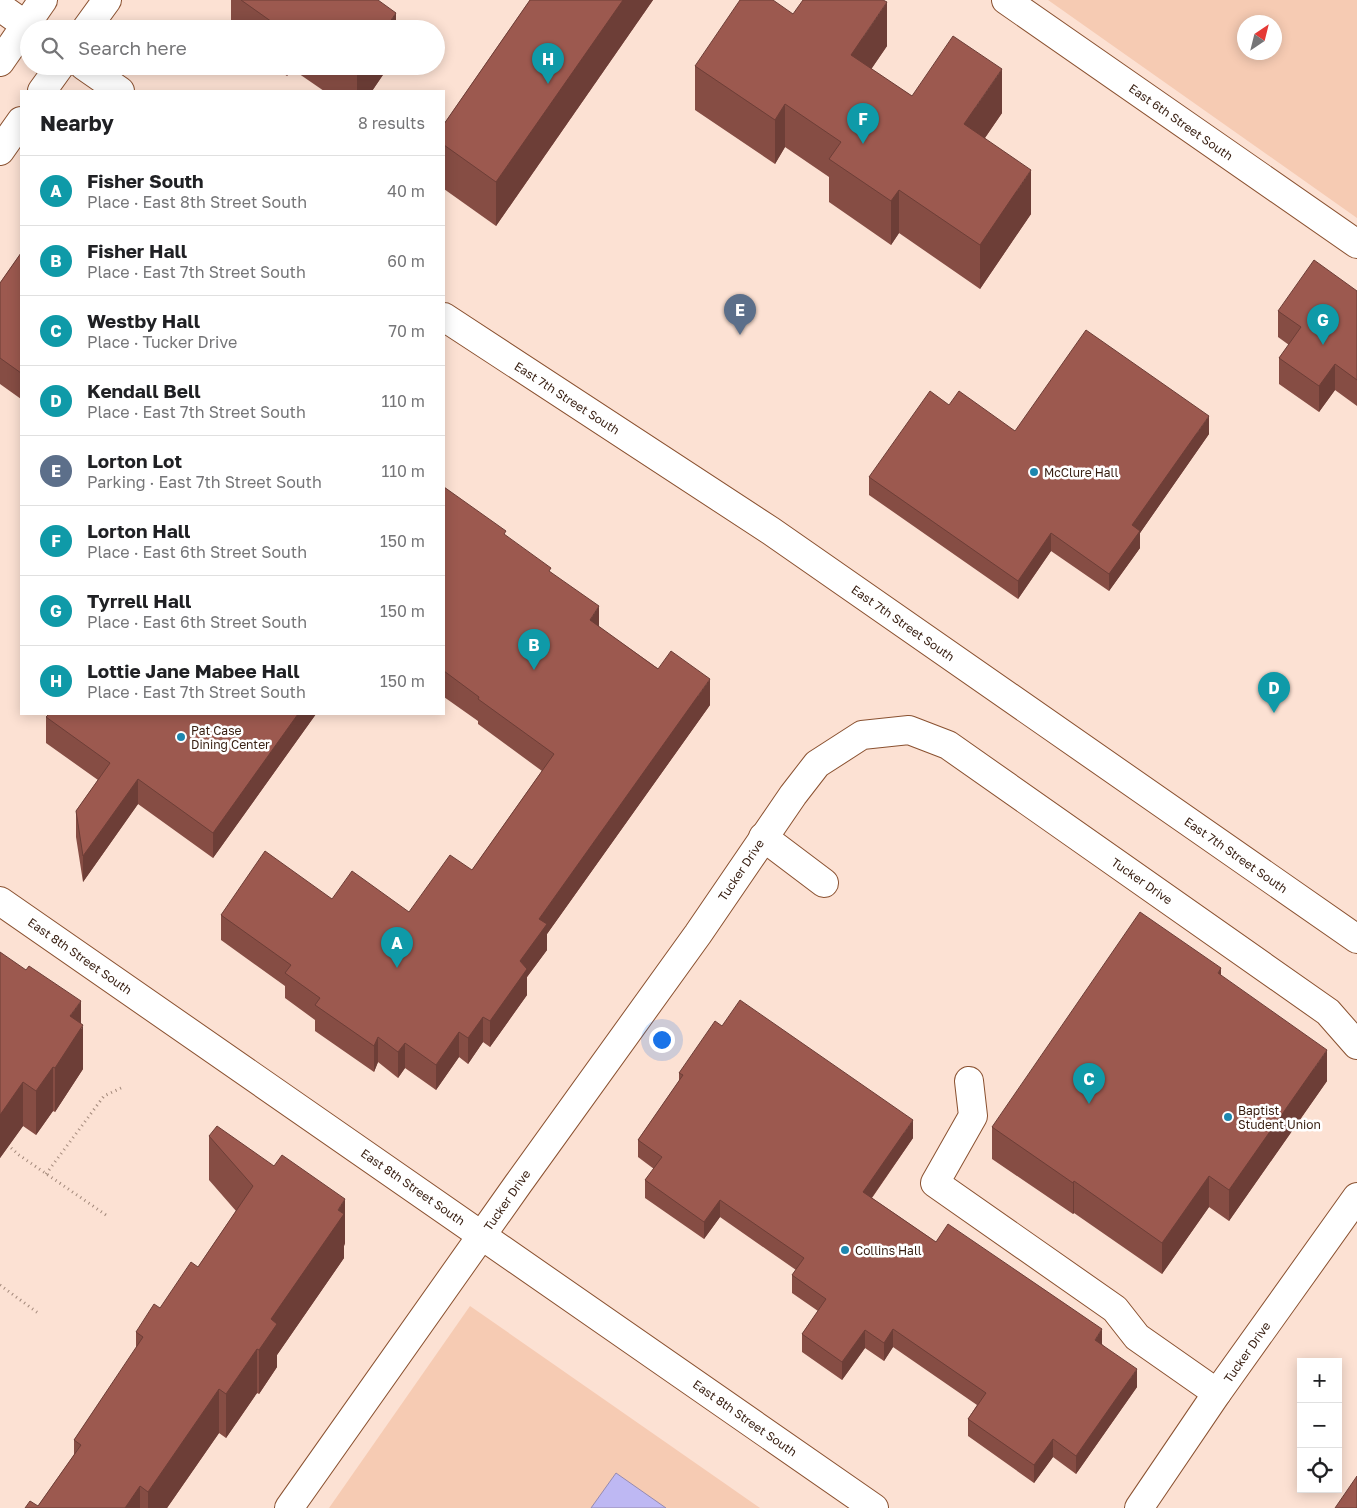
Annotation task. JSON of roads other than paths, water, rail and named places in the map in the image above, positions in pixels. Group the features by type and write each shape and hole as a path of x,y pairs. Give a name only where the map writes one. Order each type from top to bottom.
{"street":[{"path":"32,20 43,0"},
{"path":"93,20 107,0"},
{"name":"East 6th Street South","path":"1006,0 1357,244"},
{"path":"0,7 20,21"},
{"path":"0,62 20,37"},
{"path":"43,90 54,75"},
{"path":"97,75 119,90"},
{"path":"0,150 20,122"},
{"name":"East 7th Street South","path":"445,318 771,531 1357,939"},
{"name":"Tucker Drive","path":"289,1508 518,1184 698,934 763,837 817,764 862,735 909,730 948,744 1328,1012 1357,1045"},
{"path":"763,837 824,883"},
{"name":"East 8th Street South","path":"0,901 874,1508"},
{"path":"969,1081 973,1116 935,1183 1115,1309 1137,1337 1217,1393"},
{"name":"Tucker Drive","path":"1139,1508 1217,1393 1357,1197"}],"place":[{"name":"Lottie Jane Mabee Hall","path":"548,84"},
{"name":"Lorton Hall","path":"863,144"},
{"name":"Lorton Lot","path":"740,335"},
{"name":"Tyrrell Hall","path":"1323,345"},
{"name":"McClure Hall","path":"1034,472"},
{"name":"Fisher Hall","path":"534,670"},
{"name":"Kendall Bell","path":"1274,713"},
{"name":"Pat Case Dining Center","path":"181,737"},
{"name":"Fisher South","path":"397,968"},
{"name":"Westby Hall","path":"1089,1104"},
{"name":"Baptist Student Union","path":"1228,1117"},
{"name":"Collins Hall","path":"845,1250"}]}
